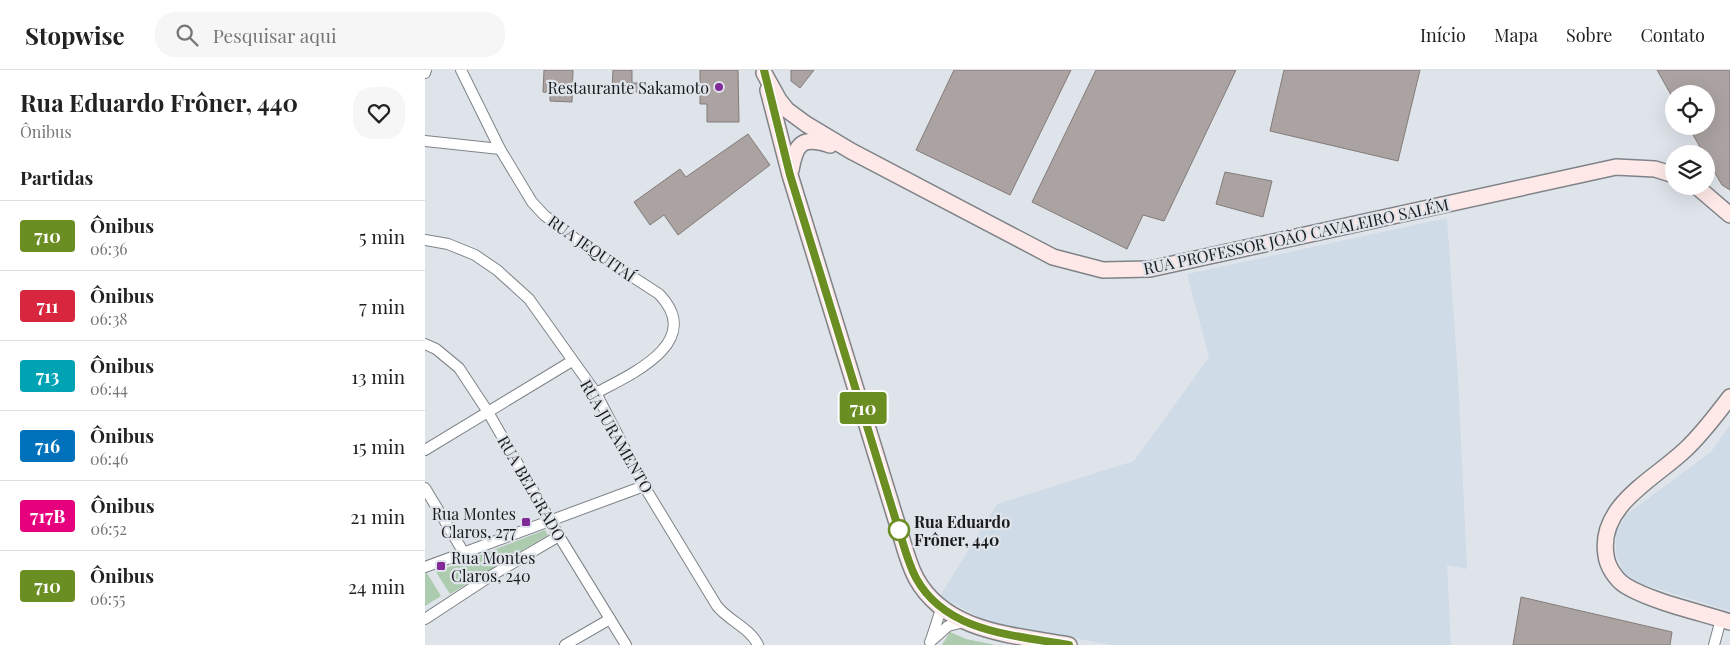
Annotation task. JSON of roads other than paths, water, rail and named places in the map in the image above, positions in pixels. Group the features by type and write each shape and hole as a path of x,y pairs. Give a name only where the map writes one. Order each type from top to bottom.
{"main road":[{"name":"RUA PROFESSOR JOÃO CAVALEIRO SALÉM","path":"764,71 779,100 787,110 806,124 851,151 1053,257 1103,270 1150,269 1616,166 1655,169 1665,172"},
{"path":"764,71 790,175 911,567 926,592 941,609 964,622 993,631 1069,645"},
{"name":"RUA PROFESSOR JOÃO CAVALEIRO SALÉM","path":"790,175 795,153 800,145 806,141 814,140 851,151"},
{"path":"1707,195 1730,215"},
{"path":"1725,620 1640,593 1624,585 1613,573 1607,561 1604,545 1606,529 1613,515 1627,500 1685,450 1708,426 1730,397"}],"street":[{"name":"RUA JEQUITAÍ","path":"461,70 500,149 532,202 544,215 585,246 659,294 669,304 674,318 673,334 665,348 649,363 596,393"},
{"path":"425,141 500,149"},
{"name":"RUA JURAMENTO","path":"425,240 448,244 475,255 497,270 529,299 596,393 644,486 717,606 730,620 748,632 759,645"},
{"name":"RUA BELGRADO","path":"425,344 436,349 459,368 489,412 559,536 626,645"},
{"path":"425,450 572,361"},
{"path":"425,567 551,522 644,486"},
{"path":"425,488 463,553"},
{"path":"425,619 489,577 559,536"},
{"path":"929,643 941,609"},
{"path":"565,645 610,619"},
{"path":"1714,645 1725,620"},
{"path":"929,643 949,626 964,622"}],"place":[{"name":"Restaurante Sakamoto","path":"719,87"},
{"name":"Rua Montes Claros, 277","path":"526,522"},
{"name":"Rua Eduardo Frôner, 440","path":"899,530"},
{"name":"Rua Montes Claros, 240","path":"441,566"}]}
